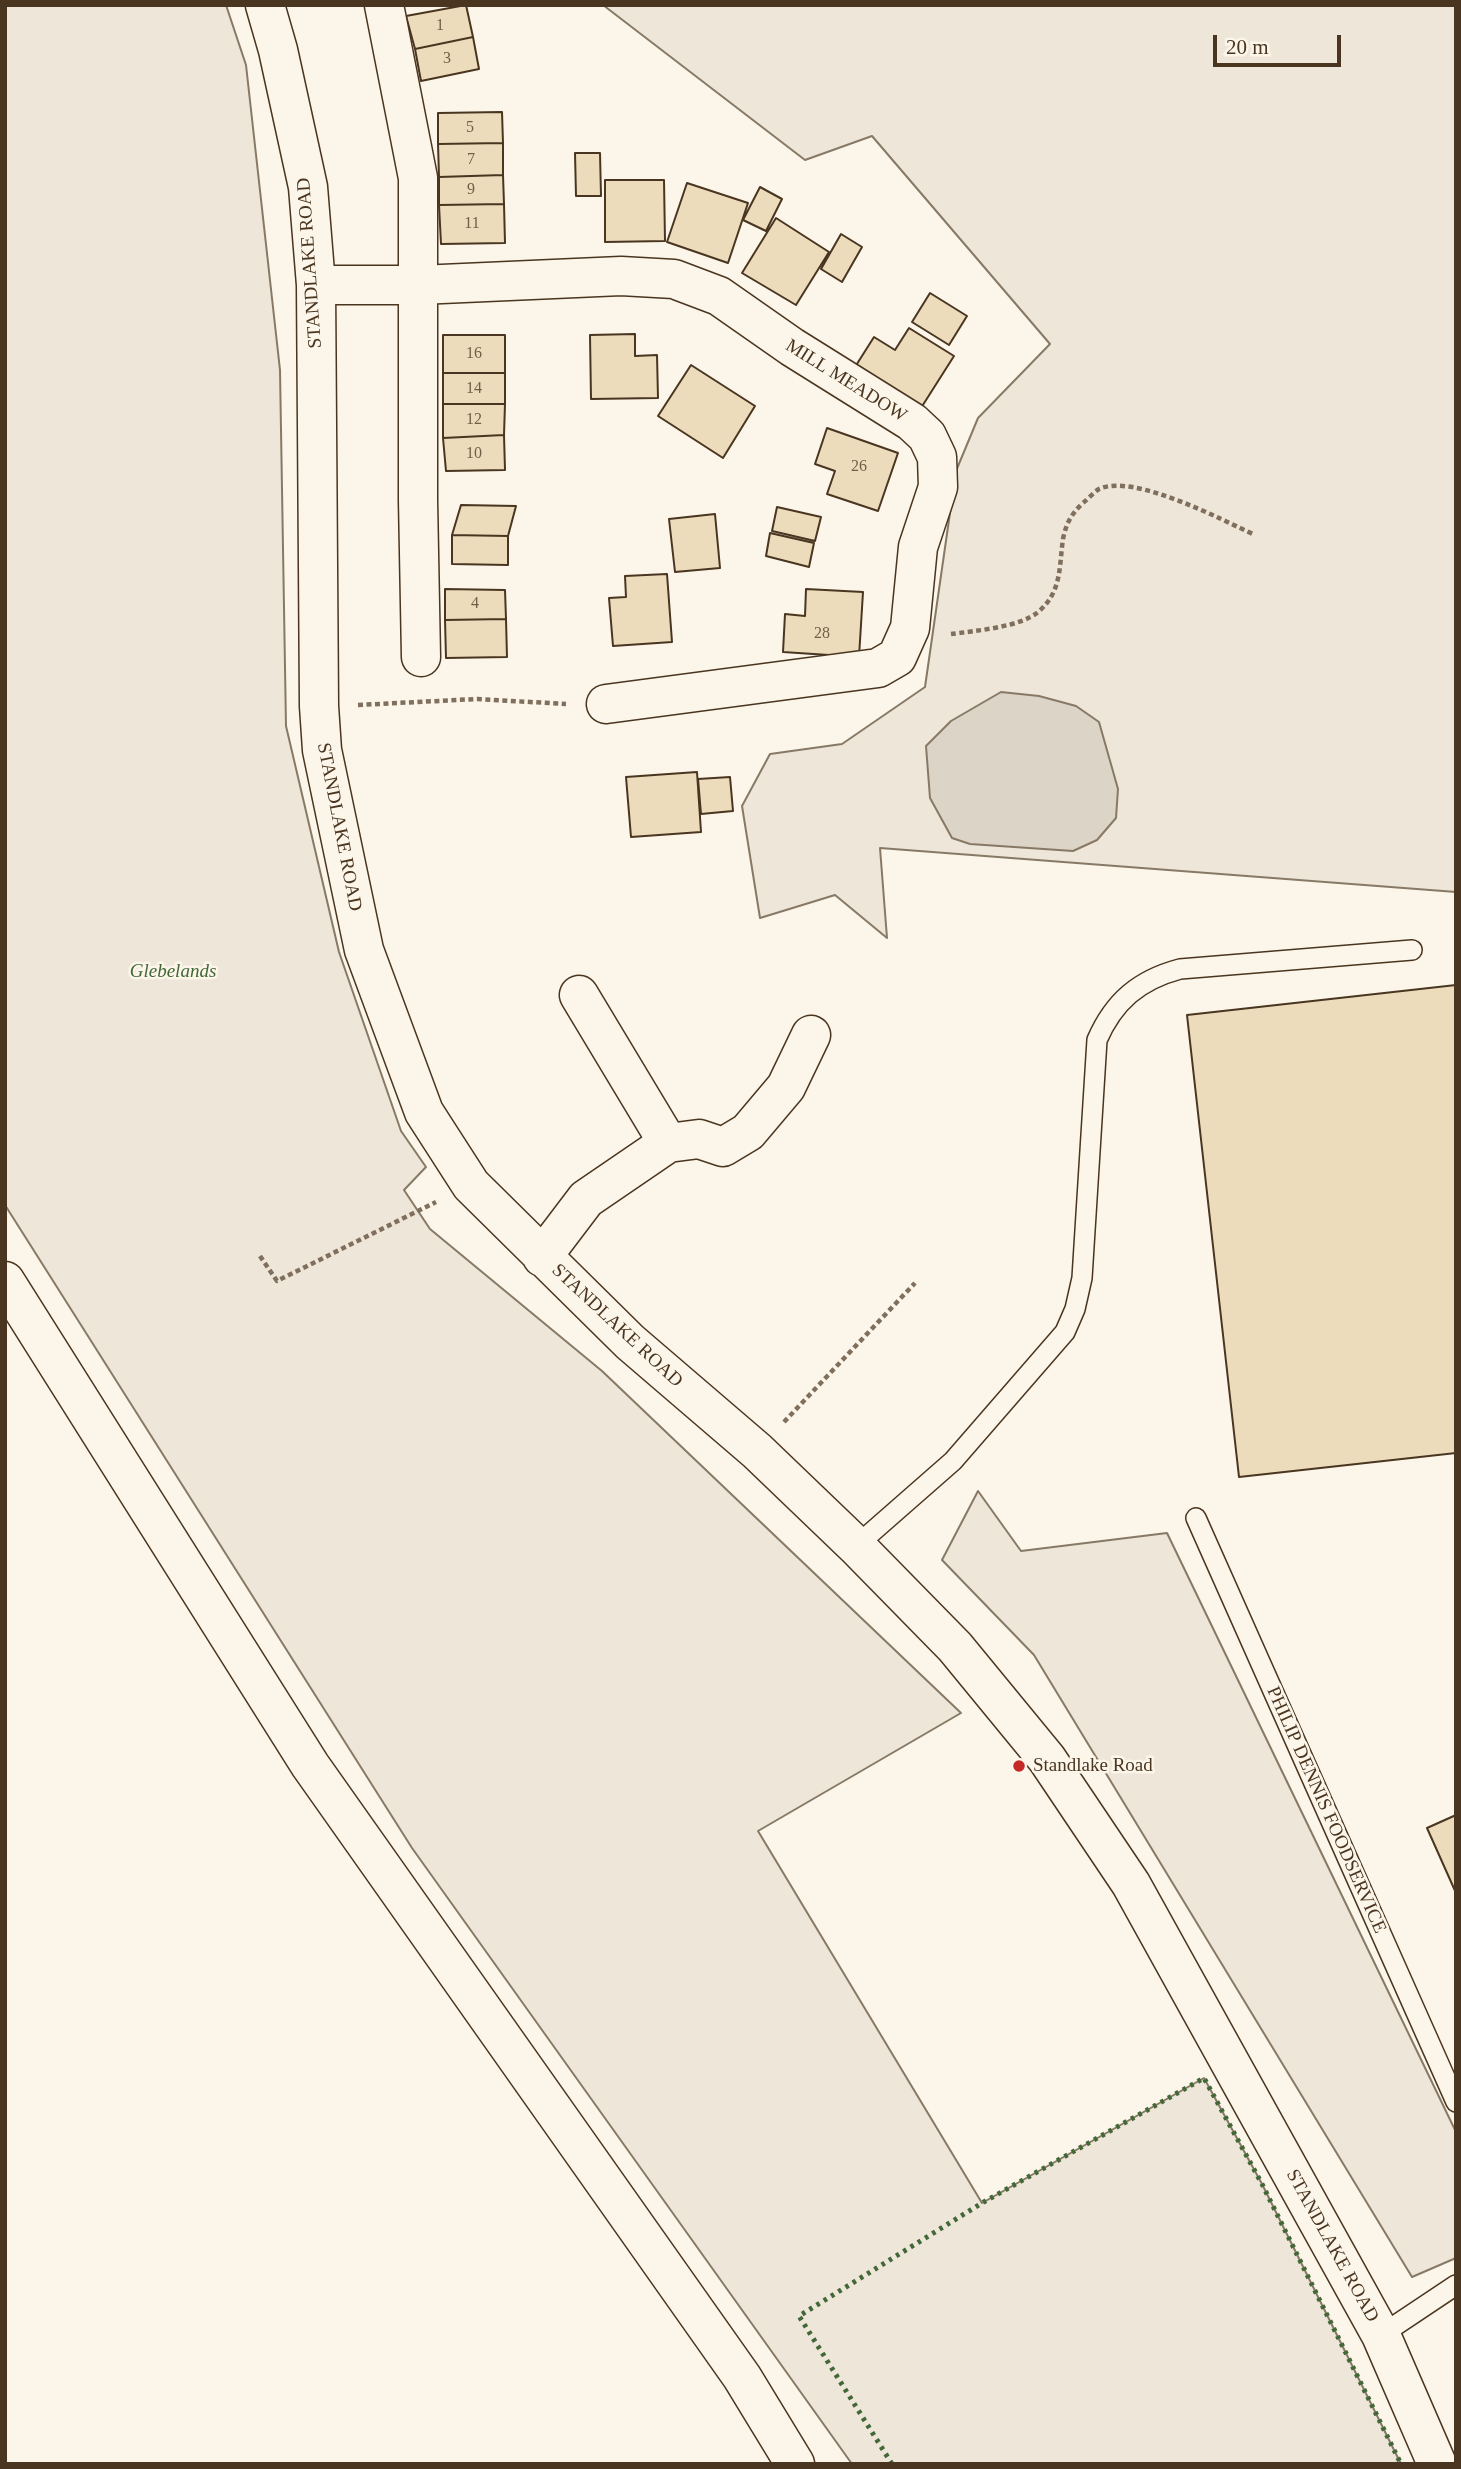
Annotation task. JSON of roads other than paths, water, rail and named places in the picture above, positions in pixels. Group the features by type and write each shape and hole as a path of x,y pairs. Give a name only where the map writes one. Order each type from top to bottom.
{"street":[{"name":"STANDLAKE ROAD","path":"265,5 278,50 308,187 316,285 318,706 322,750 364,950 424,1112 471,1185 630,1342 757,1451 856,1546 955,1647 1047,1759 1124,1873 1381,2335 1437,2464"},
{"path":"384,5 418,177 421,657"},
{"name":"MILL MEADOW","path":"316,285 419,285 611,276 674,279 719,296 792,347 912,422 927,436 937,457 938,487 918,547 912,616 897,657 878,668 606,704"},
{"path":"579,995 668,1143"},
{"path":"542,1257 586,1199 668,1143 699,1139 723,1147 748,1132 786,1087 811,1035"},
{"path":"5,1281 310,1765 742,2377 795,2464"}],"lane":[{"path":"856,1546 953,1461 1065,1332 1075,1309 1082,1278 1097,1040 1105,1021 1117,1005 1136,988 1160,975 1180,969 1412,950"},
{"name":"PHILIP DENNIS FOODSERVICE","path":"1196,1518 1456,2102"},
{"path":"1381,2335 1456,2284"}],"place":[{"name":"Standlake Road","path":"1019,1766"}],"park label":[{"name":"Glebelands","path":"173,972"}]}
